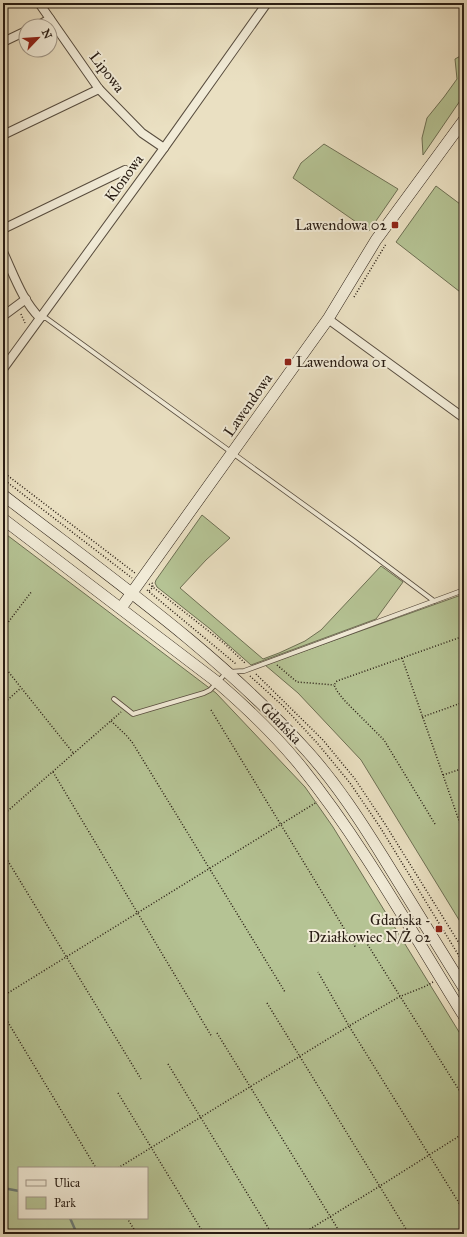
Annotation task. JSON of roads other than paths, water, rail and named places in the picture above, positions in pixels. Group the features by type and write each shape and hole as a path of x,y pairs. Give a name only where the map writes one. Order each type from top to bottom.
{"main road":[{"name":"Lawendowa","path":"121,608 328,319 376,240 464,120"},
{"name":"Gdańska","path":"3,495 187,637 228,672 274,716 308,752 339,791 369,834 464,988"},
{"name":"Gdańska","path":"3,519 217,682 238,700 293,757 328,800 378,877 464,1016"}],"street":[{"name":"Lipowa","path":"39,3 49,18"},
{"name":"Klonowa","path":"3,369 164,148 267,3"},
{"name":"Lipowa","path":"58,30 99,88 142,133 164,148"},
{"path":"3,42 18,35"},
{"path":"3,135 99,88"},
{"path":"3,229 125,170"},
{"path":"3,252 26,300 33,311 40,318"},
{"path":"3,316 26,300"},
{"path":"328,319 464,418"}],"lane":[{"path":"40,318 46,318 354,541 434,601"},
{"path":"114,699 132,714 204,693 210,690 228,672 244,671 464,590"}],"waterway":[{"path":"3,1188 18,1191"},
{"path":"70,1219 77,1234"}],"place":[{"name":"Lawendowa 02","path":"395,225"},
{"name":"Lawendowa 01","path":"288,362"},
{"name":"Gdańska - Działkowiec N/Ż 02","path":"439,929"}]}
